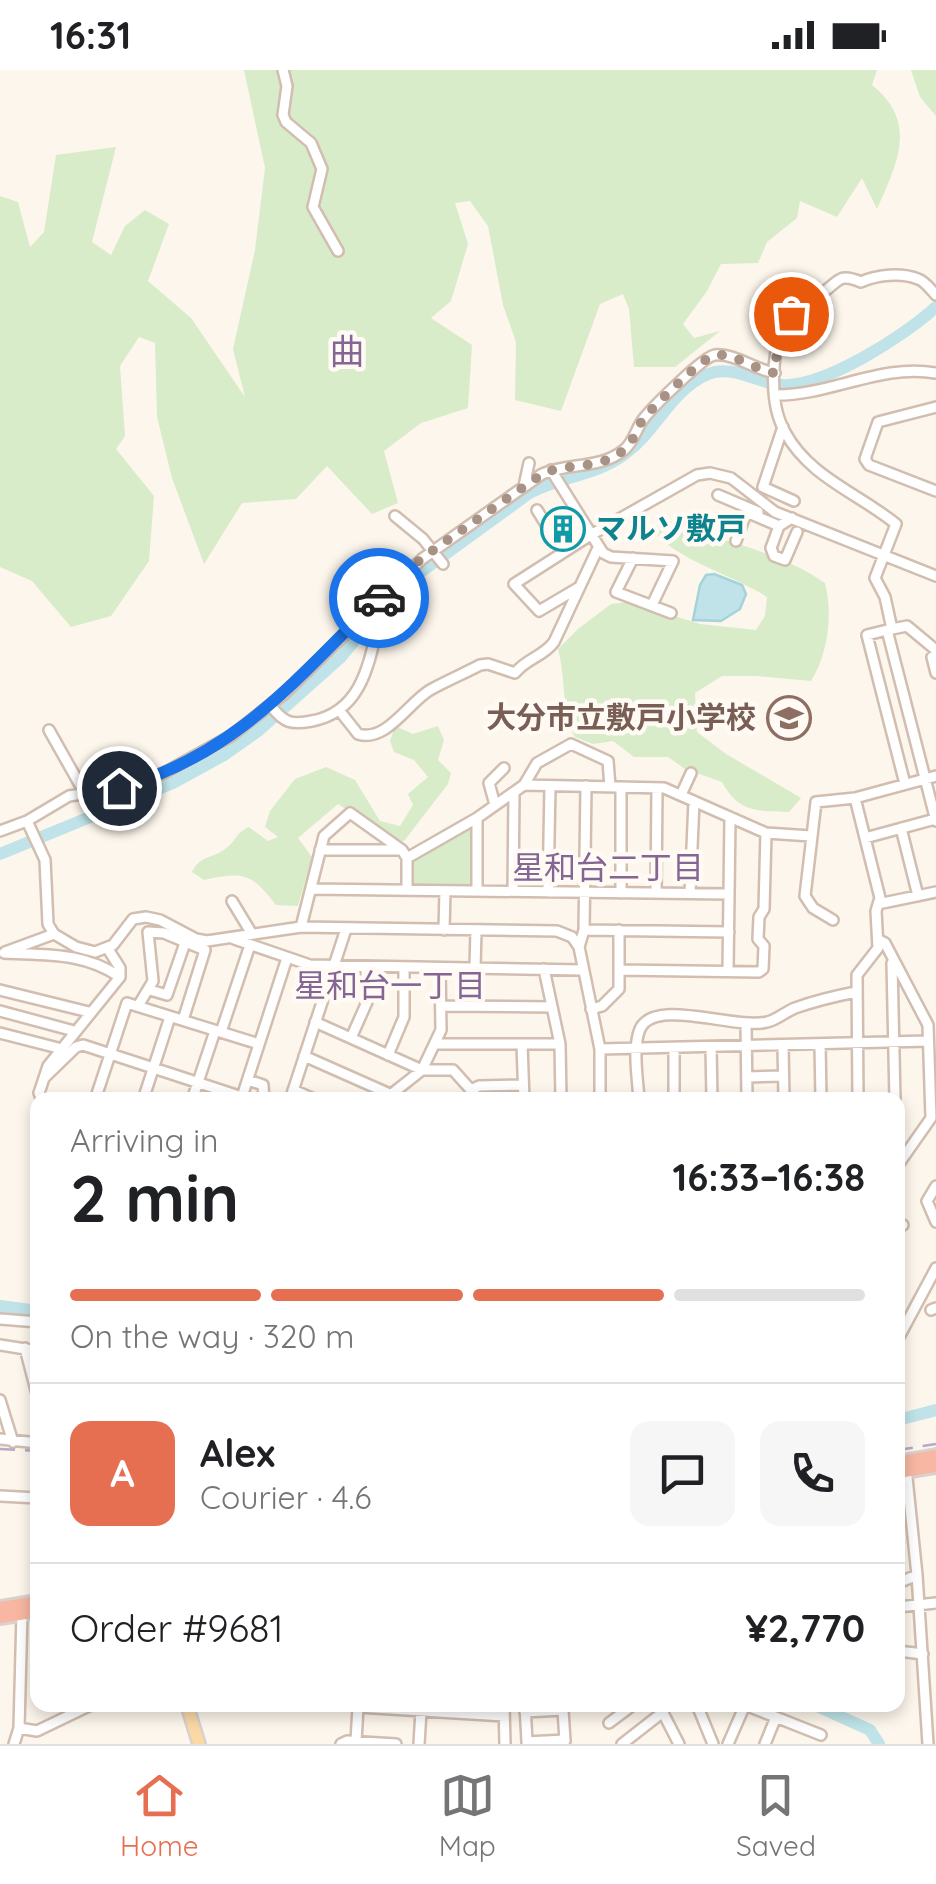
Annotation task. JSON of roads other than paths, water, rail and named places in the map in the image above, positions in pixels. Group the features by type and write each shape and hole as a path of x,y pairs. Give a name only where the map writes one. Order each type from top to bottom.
{"highway":[{"path":"905,1466 936,1456"},
{"path":"905,1467 936,1466"},
{"path":"0,1617 30,1606"},
{"path":"0,1608 30,1610"}],"main road":[{"path":"189,1712 198,1744"}],"street":[{"path":"283,70 283,115 320,159 322,177 313,207 338,251"},
{"path":"936,296 920,279 875,275 861,282 836,279 791,314 778,336 774,393 783,427 822,476 896,524 876,578 885,596 892,629 907,626 936,653 932,657 936,673"},
{"path":"0,831 29,824 56,802 84,792 119,788 164,772 273,708 384,593 438,557 524,486 552,472 583,468 627,448 645,416 705,358 712,355 775,375"},
{"path":"774,393 809,394 896,372 936,373"},
{"path":"936,407 878,422 864,459 869,465 936,492"},
{"path":"783,427 763,487 794,501"},
{"path":"524,486 529,462"},
{"path":"552,472 598,548 611,557 673,560 652,606"},
{"path":"578,588 539,611 514,584 590,536 697,476 710,473 730,478 772,510 936,576"},
{"path":"718,495 768,516 772,510"},
{"path":"537,510 563,552"},
{"path":"736,541 749,514 779,526"},
{"path":"395,516 438,557"},
{"path":"792,518 779,526 770,548 774,556 786,560 797,532"},
{"path":"340,710 358,734 372,736 426,692 480,665 515,673 524,662 550,648 598,548"},
{"path":"633,558 616,592 671,613"},
{"path":"273,708 281,720 294,723 317,720 340,710 360,688 377,629"},
{"path":"865,838 936,820 931,778 887,630 867,635 905,784"},
{"path":"49,730 84,792"},
{"path":"320,850 404,854 477,818 524,786 537,763 571,744 608,761 616,787 620,892"},
{"path":"495,806 489,782 504,768"},
{"path":"681,796 692,774"},
{"path":"834,920 813,908 805,896 816,802 855,798 931,778"},
{"path":"524,786 657,788 766,833 812,836"},
{"path":"548,892 550,786"},
{"path":"586,786 584,930 579,947 600,1049 600,1092"},
{"path":"656,893 657,788"},
{"path":"513,892 514,792"},
{"path":"855,798 880,898 875,955 857,975 858,1092"},
{"path":"690,893 694,801"},
{"path":"301,927 324,836 350,814 404,854"},
{"path":"728,970 730,817"},
{"path":"477,818 477,891"},
{"path":"29,824 45,860 48,924 54,934 95,952 108,949 133,920 146,917 160,920 205,945"},
{"path":"901,828 918,896"},
{"path":"619,970 759,972 765,963 764,946 758,938 764,909 766,833"},
{"path":"404,854 406,890"},
{"path":"311,889 729,894"},
{"path":"444,890 444,930"},
{"path":"878,904 936,892"},
{"path":"232,902 251,939 310,965 582,970"},
{"path":"138,1006 150,990 154,975 148,932 205,945 301,927 558,931 572,937 579,947"},
{"path":"292,1092 346,929"},
{"path":"475,968 476,930"},
{"path":"584,930 729,932"},
{"path":"591,1009 602,1006 619,989 620,930"},
{"path":"2,954 54,934"},
{"path":"195,1092 251,939"},
{"path":"879,940 885,943 928,1025 931,1118 905,1155"},
{"path":"150,990 168,996 185,943"},
{"path":"182,1020 205,945"},
{"path":"38,1092 48,1066 120,977 120,968 108,949"},
{"path":"2,954 50,953 93,962 120,977"},
{"path":"244,1092 288,958"},
{"path":"892,960 894,1092"},
{"path":"351,1038 367,1002 366,967"},
{"path":"388,1054 404,1017 404,968"},
{"path":"394,1092 422,1070 441,1030 440,968"},
{"path":"544,969 560,1044 562,1092"},
{"path":"0,990 89,1012"},
{"path":"638,1092 640,1028 656,1015 697,1015 746,1024 769,1022 790,1010 856,992"},
{"path":"98,1092 127,1003 259,1044"},
{"path":"440,1006 552,1007"},
{"path":"0,1012 74,1032"},
{"path":"146,1092 170,1016"},
{"path":"315,1022 422,1070 453,1070 471,1090 479,1086 523,1085"},
{"path":"746,1024 747,1092"},
{"path":"0,1033 62,1049"},
{"path":"600,1049 928,1042"},
{"path":"435,1044 560,1044"},
{"path":"522,1044 523,1092"},
{"path":"820,1044 821,1092"},
{"path":"44,1078 83,1045 226,1092"},
{"path":"783,1045 784,1092"},
{"path":"710,1046 712,1092"},
{"path":"674,1048 674,1092"},
{"path":"304,1056 378,1092"},
{"path":"747,1077 783,1076"},
{"path":"248,1080 263,1086 263,1092"},
{"path":"936,1186 928,1201 936,1222"},
{"path":"905,1327 936,1268"},
{"path":"924,1290 936,1290"},
{"path":"0,1319 30,1321"},
{"path":"0,1345 30,1349"},
{"path":"25,1348 30,1367"},
{"path":"0,1400 12,1442"},
{"path":"0,1439 30,1443"},
{"path":"905,1489 931,1738"},
{"path":"0,1496 30,1498"},
{"path":"905,1580 917,1575"},
{"path":"905,1605 936,1603"},
{"path":"14,1744 18,1728 22,1609"},
{"path":"905,1652 923,1654"},
{"path":"930,1706 936,1691"},
{"path":"18,1728 36,1732 77,1712"},
{"path":"356,1742 358,1712"},
{"path":"419,1744 422,1712"},
{"path":"504,1712 505,1744"},
{"path":"525,1712 526,1742 565,1742 563,1712"},
{"path":"609,1724 624,1712"},
{"path":"622,1744 658,1712"},
{"path":"663,1712 680,1744"},
{"path":"700,1712 714,1744"},
{"path":"728,1744 742,1712"},
{"path":"763,1712 821,1735"},
{"path":"765,1744 776,1717"},
{"path":"341,1744 396,1744"}],"water":[{"path":"714,574 742,585 746,594 740,609 721,621 693,620 700,585 706,575"}],"waterway":[{"path":"0,854 173,783 224,755 258,731 341,657 390,598 414,577 528,494 615,461 637,444 695,381 726,371 782,385 819,378 885,345 936,307"},
{"path":"0,1306 30,1310"},
{"path":"905,1418 936,1410"},
{"path":"830,1712 870,1730 879,1744"}],"railway":[{"path":"905,1449 936,1444"},
{"path":"0,1449 30,1451"}],"place":[{"name":"マルソ敷戸","path":"563,529"},
{"name":"大分市立敷戸小学校","path":"789,718"}],"district":[{"name":"曲","path":"347,352"},
{"name":"星和台二丁目","path":"608,868"},
{"name":"星和台一丁目","path":"390,986"}]}
